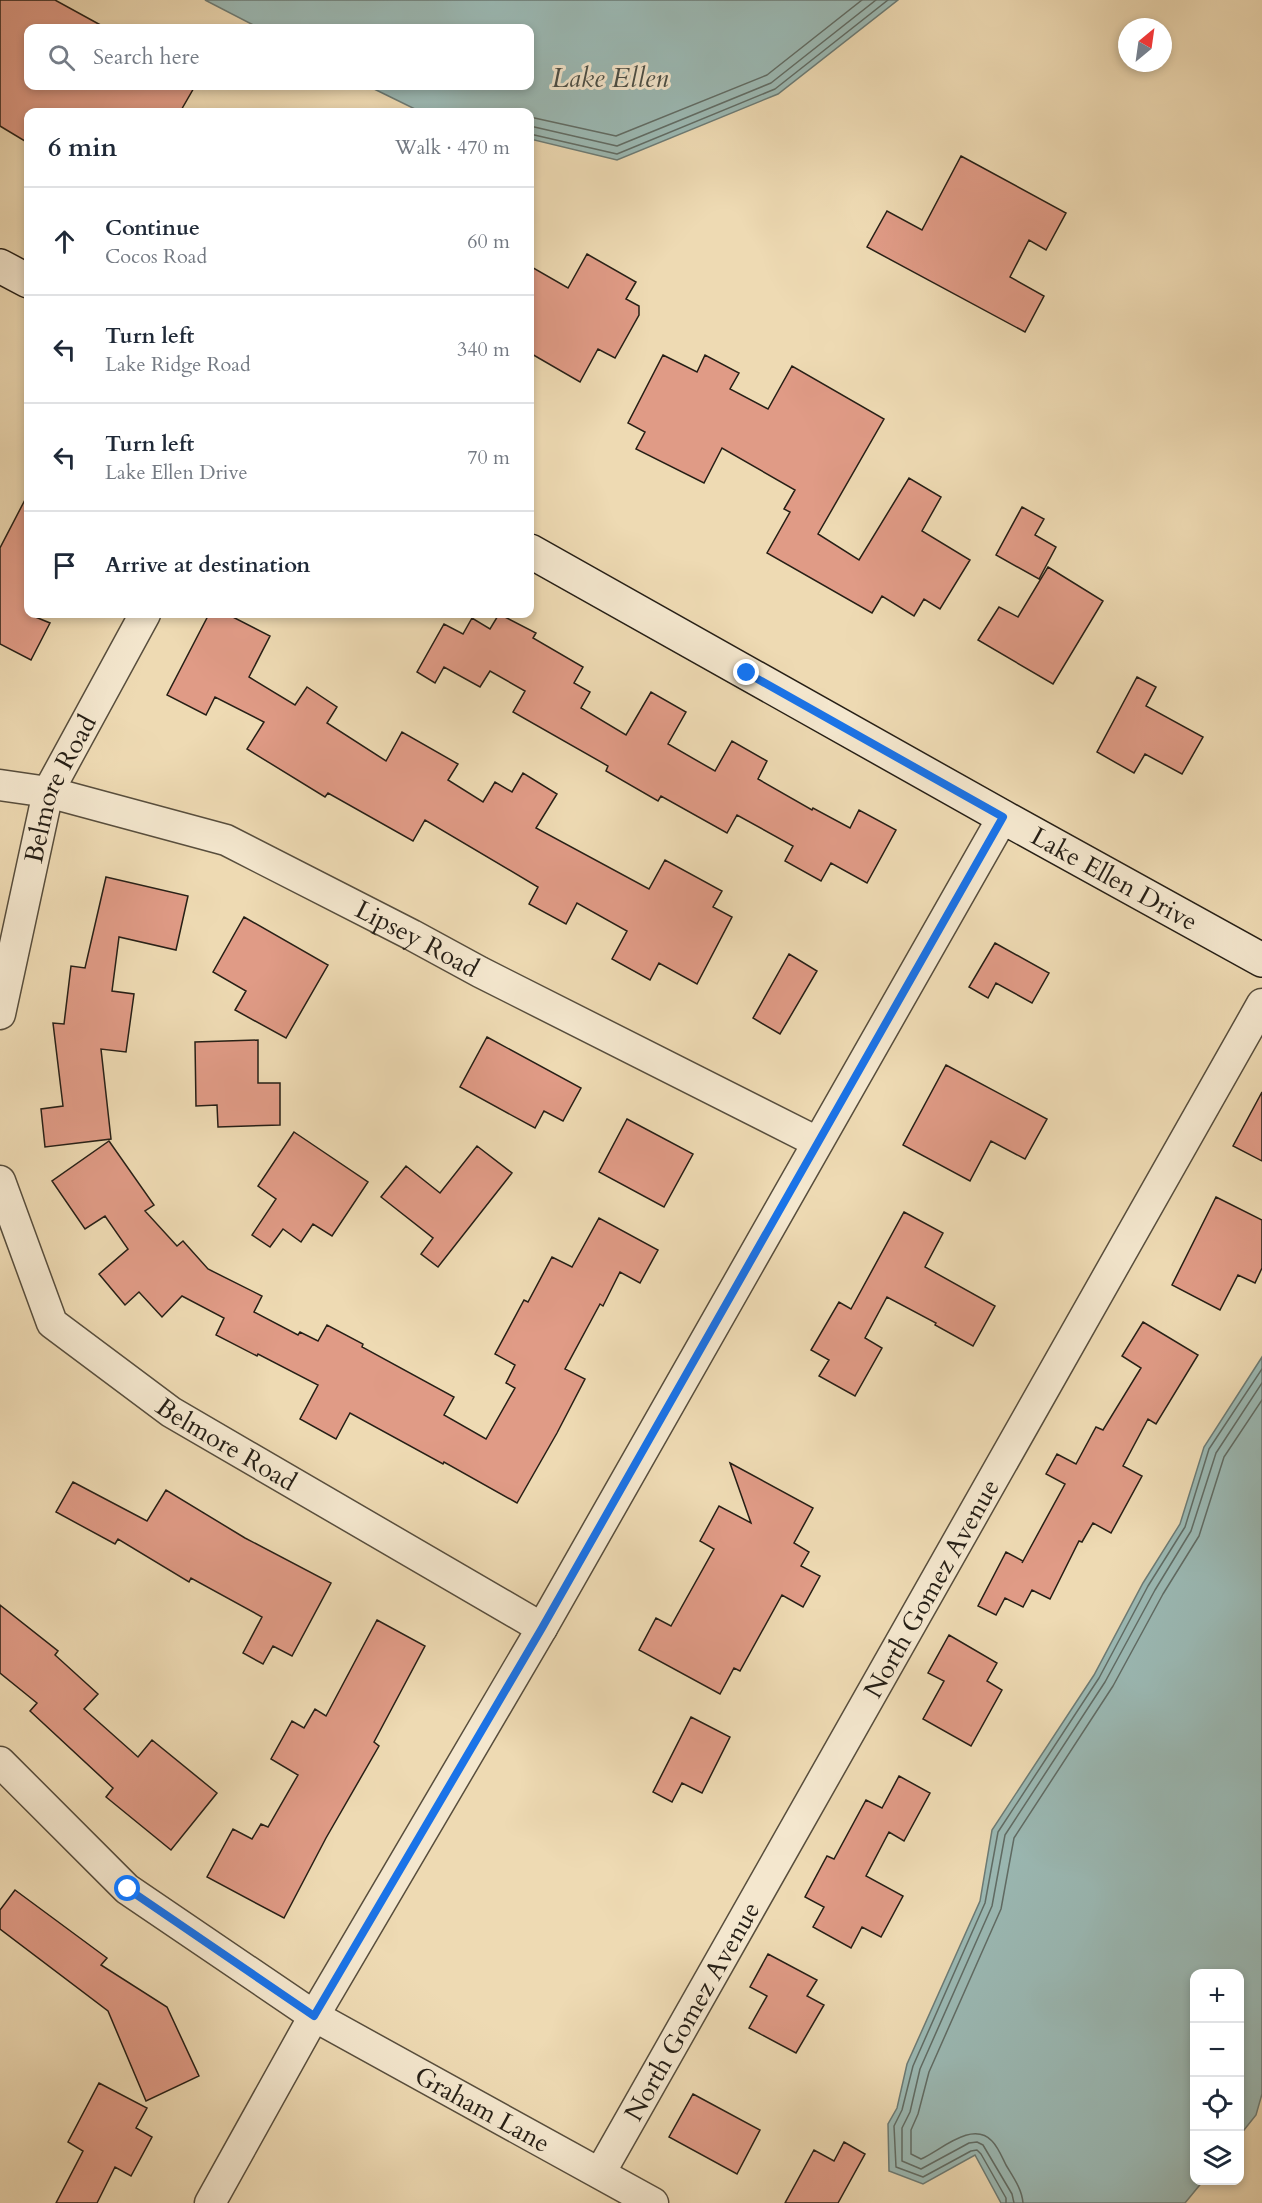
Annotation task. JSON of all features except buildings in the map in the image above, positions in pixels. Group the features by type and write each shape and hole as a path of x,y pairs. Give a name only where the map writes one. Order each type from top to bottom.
{"street":[{"path":"0,266 24,279"},
{"name":"Lake Ellen Drive","path":"534,553 1262,960"},
{"name":"Belmore Road","path":"0,1014 48,792 143,618"},
{"name":"Lipsey Road","path":"0,785 48,792 226,840 490,977 817,1142"},
{"path":"210,2203 314,2016 542,1628 1003,817"},
{"name":"North Gomez Avenue","path":"600,2174 1262,1004"},
{"name":"Belmore Road","path":"0,1181 52,1323 171,1412 542,1628"},
{"name":"Graham Lane","path":"2,1769 128,1889 314,2016 653,2203"}],"water":[{"name":"Lake Ellen","path":"205,0 898,0 778,94 617,160 534,140 534,108 413,108 376,90 534,90 534,24 251,24"},
{"path":"1262,1357 1262,2094 1256,2115 1244,2130 1244,1969 1190,1969 1190,2185 1200,2185 1185,2203 1001,2203 975,2155 923,2184 889,2171 888,2124 897,2108 907,2064 980,1901 992,1830 1094,1675 1143,1583 1180,1524 1204,1447"}],"route":[{"path":"128,1889 314,2016 542,1628 1003,817 747,673"}]}
